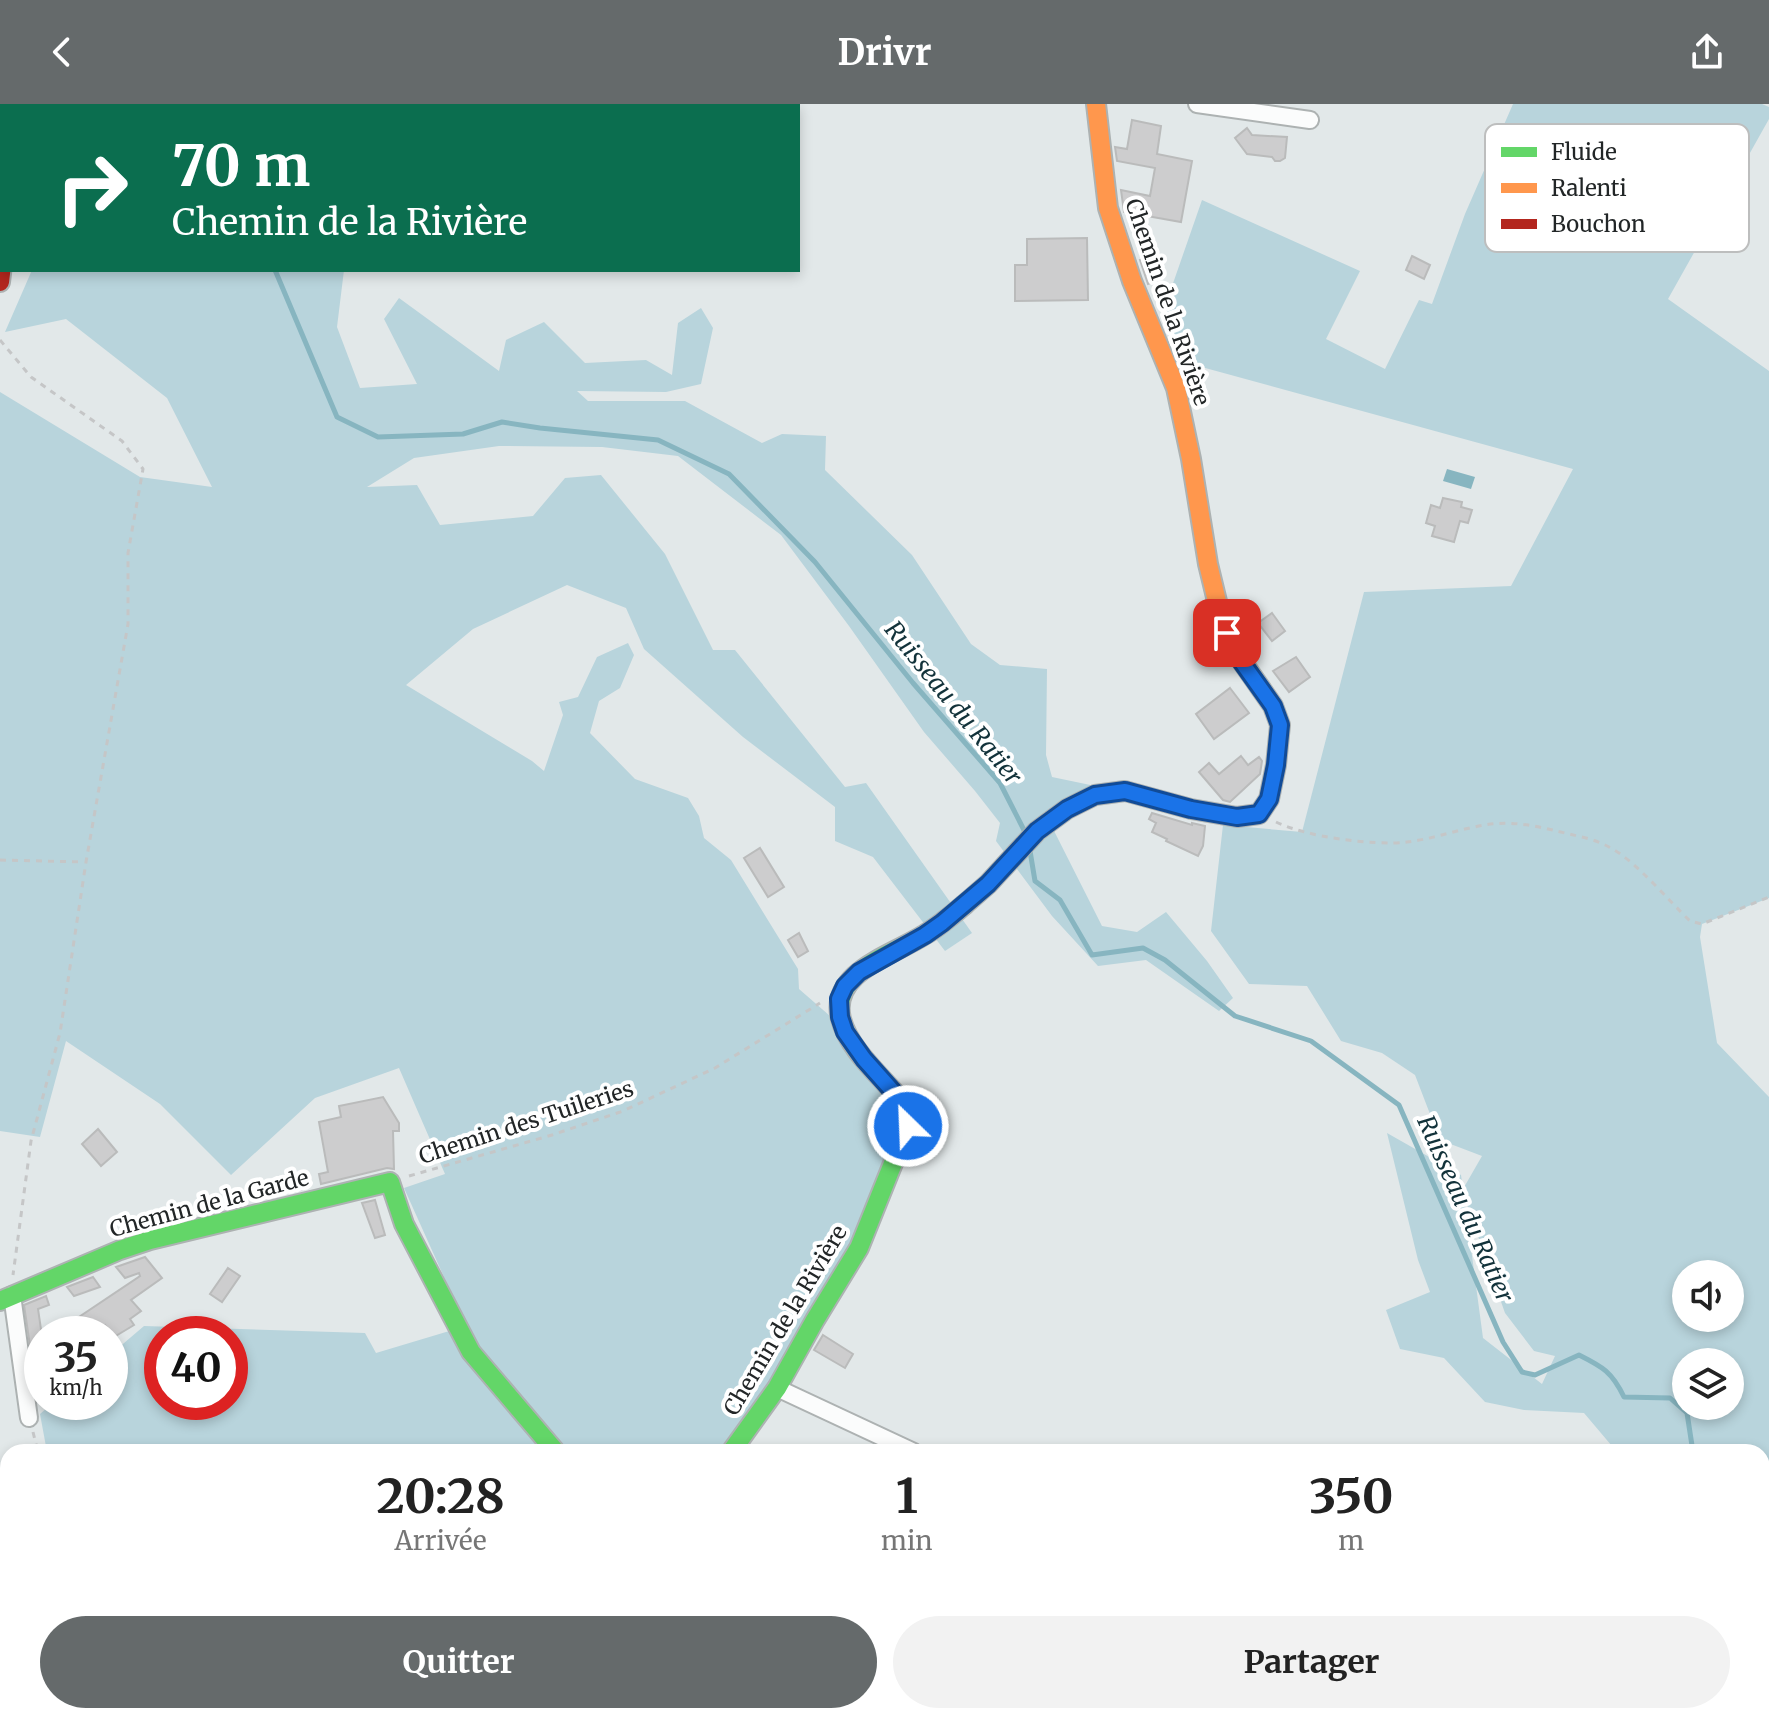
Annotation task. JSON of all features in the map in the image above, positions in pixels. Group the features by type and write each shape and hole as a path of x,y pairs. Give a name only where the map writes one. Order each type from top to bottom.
{"street":[{"name":"Chemin de la Rivière","path":"1096,104 1108,208 1132,281 1176,388 1220,616 1234,650 1273,706 1280,725 1269,799 1259,814"},
{"path":"1197,104 1310,120"},
{"path":"839,999 845,986 859,972 925,935 988,884 1037,831 1067,809 1095,795 1125,791 1191,809 1237,817 1259,814"},
{"name":"Chemin de la Rivière","path":"737,1444 777,1388 859,1248 908,1126 909,1115 905,1105 864,1059 845,1032 839,999"},
{"path":"390,1182 404,1224 471,1352 549,1444"},
{"name":"Chemin de la Garde","path":"6,1298 150,1240 390,1182"},
{"path":"6,1298 24,1392"},
{"path":"777,1388 897,1444"}],"path":[{"path":"0,340 31,377 122,441 143,469 128,553 128,624 60,1033 31,1141 6,1298"},
{"path":"1259,814 1288,828 1381,844 1410,842 1507,822 1585,838 1610,847 1631,863 1690,921 1702,924 1769,897"},
{"path":"0,860 86,862"},
{"name":"Chemin des Tuileries","path":"390,1182 623,1111 715,1068 819,1003 839,999"},
{"path":"30,1420 36,1444"}],"shaded area":[{"path":"1513,104 1762,104 1769,107 1769,119 1749,155 1749,124 1504,124"},
{"path":"1485,168 1485,252 1694,252 1668,299 1769,371 1769,898 1702,924 1700,937 1717,1043 1769,1097 1769,1444 1610,1444 1584,1413 1524,1410 1485,1402 1444,1358 1400,1349 1386,1310 1430,1292 1418,1260 1387,1133 1461,1175 1463,1189 1482,1156 1440,1140 1415,1075 1382,1053 1341,1041 1307,986 1249,984 1211,931 1223,825 1302,832 1364,592 1511,586 1573,469 1176,360 1162,315 1202,200 1360,271 1326,339 1385,369 1419,300 1432,304","holes":["1464,1196 1505,1313 1534,1351 1555,1356 1542,1384 1483,1338"]},
{"path":"31,272 344,272 337,327 360,388 417,384 384,319 399,298 499,371 506,340 544,322 585,363 646,360 672,375 678,323 701,308 713,328 701,384 666,392 577,391 588,401 685,401 762,443 782,434 826,436 825,470 912,555 971,644 1000,665 1047,669 1046,755 1052,777 1100,787 1047,817 1102,926 1137,932 1166,912 1233,998 1219,1011 1146,960 1098,966 1052,916 996,841 1000,823 924,732 781,535 678,456 602,447 499,446 414,458 367,487 417,485 440,525 533,516 565,478 601,475 665,554 713,650 735,650 845,787 866,783 972,933 945,951 873,857 835,841 835,807 743,737 644,649 626,608 567,585 473,629 406,685 544,771 563,715 559,702 578,697 597,657 628,643 634,655 620,688 599,701 590,733 635,779 688,798 699,816 704,838 731,860 798,969 799,989 830,1016 903,1124 856,1245 729,1444 46,1444 41,1420 128,1420 128,1340 144,1326 144,1420 248,1420 248,1329 365,1333 376,1353 466,1326 404,1188 445,1174 399,1068 315,1098 231,1175 160,1104 66,1041 40,1137 0,1131 0,392 140,477 212,487 167,398 66,319 5,332"},
{"path":"1447,469 1475,477 1471,489 1443,481"}],"building":[{"path":"1132,120 1161,126 1157,154 1192,161 1181,222 1124,212 1121,190 1150,196 1155,168 1117,161 1115,147 1127,149"},
{"path":"1247,128 1252,135 1287,137 1285,158 1275,161 1272,157 1247,154 1235,138"},
{"path":"1087,238 1088,300 1015,301 1015,265 1027,265 1027,239"},
{"path":"1412,256 1430,265 1424,279 1406,270"},
{"path":"1151,257 1159,280 1148,284 1140,260"},
{"path":"1443,498 1462,502 1461,507 1472,510 1468,523 1460,521 1454,542 1432,536 1435,526 1426,523 1431,505 1440,508"},
{"path":"1272,613 1285,631 1272,641 1258,623"},
{"path":"1296,657 1310,677 1289,692 1273,671"},
{"path":"1230,688 1249,713 1214,739 1196,714"},
{"path":"1241,756 1248,765 1259,757 1262,761 1260,774 1230,802 1223,800 1199,772 1209,763 1219,774"},
{"path":"1152,813 1205,826 1203,846 1198,856 1152,832 1156,823 1149,819"},
{"path":"760,848 784,887 768,897 744,858"},
{"path":"799,933 808,951 798,957 788,940"},
{"path":"383,1097 399,1123 399,1131 393,1131 394,1169 321,1184 319,1174 328,1172 319,1122 341,1117 339,1106"},
{"path":"98,1129 117,1152 101,1166 82,1144"},
{"path":"375,1200 385,1235 375,1238 362,1203"},
{"path":"145,1257 162,1278 131,1300 141,1311 130,1319 134,1325 128,1329 128,1316 80,1316 140,1276 139,1273 125,1278 116,1267"},
{"path":"228,1268 240,1276 222,1302 210,1294"},
{"path":"93,1277 100,1287 74,1296 67,1287"},
{"path":"46,1296 49,1305 38,1309 39,1316 26,1316 24,1305"},
{"path":"823,1335 853,1354 845,1368 814,1350"}],"waterway":[{"name":"Ruisseau du Ratier","path":"276,272 337,417 378,437 463,434 502,422 658,440 729,474 815,562 913,683 1000,783 1026,834"},
{"name":"Ruisseau du Ratier","path":"1030,851 1035,881 1060,900 1092,955 1143,948 1165,960 1235,1016 1311,1041 1399,1105 1503,1342 1522,1372 1535,1375 1579,1355 1606,1371 1624,1397 1670,1398 1687,1413 1692,1444"}],"traffic: fast":[{"path":"737,1444 777,1388 859,1248 908,1126 909,1114 902,1100 862,1057 844,1029 840,1003 845,989 866,967 929,932 964,905"},
{"path":"0,1301 150,1240 390,1182 404,1224 471,1352 549,1444"}],"traffic: slow":[{"path":"1096,104 1108,208 1132,281 1176,388 1208,564 1222,622"}],"traffic: jam":[{"path":"0,282 1,272"},
{"path":"964,905 1037,831 1067,809 1095,795 1125,791 1191,809 1237,817 1259,814 1269,799 1280,725 1273,706 1234,650 1222,622"}],"route":[{"path":"908,1126 909,1115 905,1105 864,1059 845,1032 839,999 845,986 859,972 925,935 958,910 988,884 1037,831 1067,809 1095,795 1125,791 1191,809 1237,817 1259,814 1269,799 1280,725 1273,706 1234,650 1227,633"}]}
